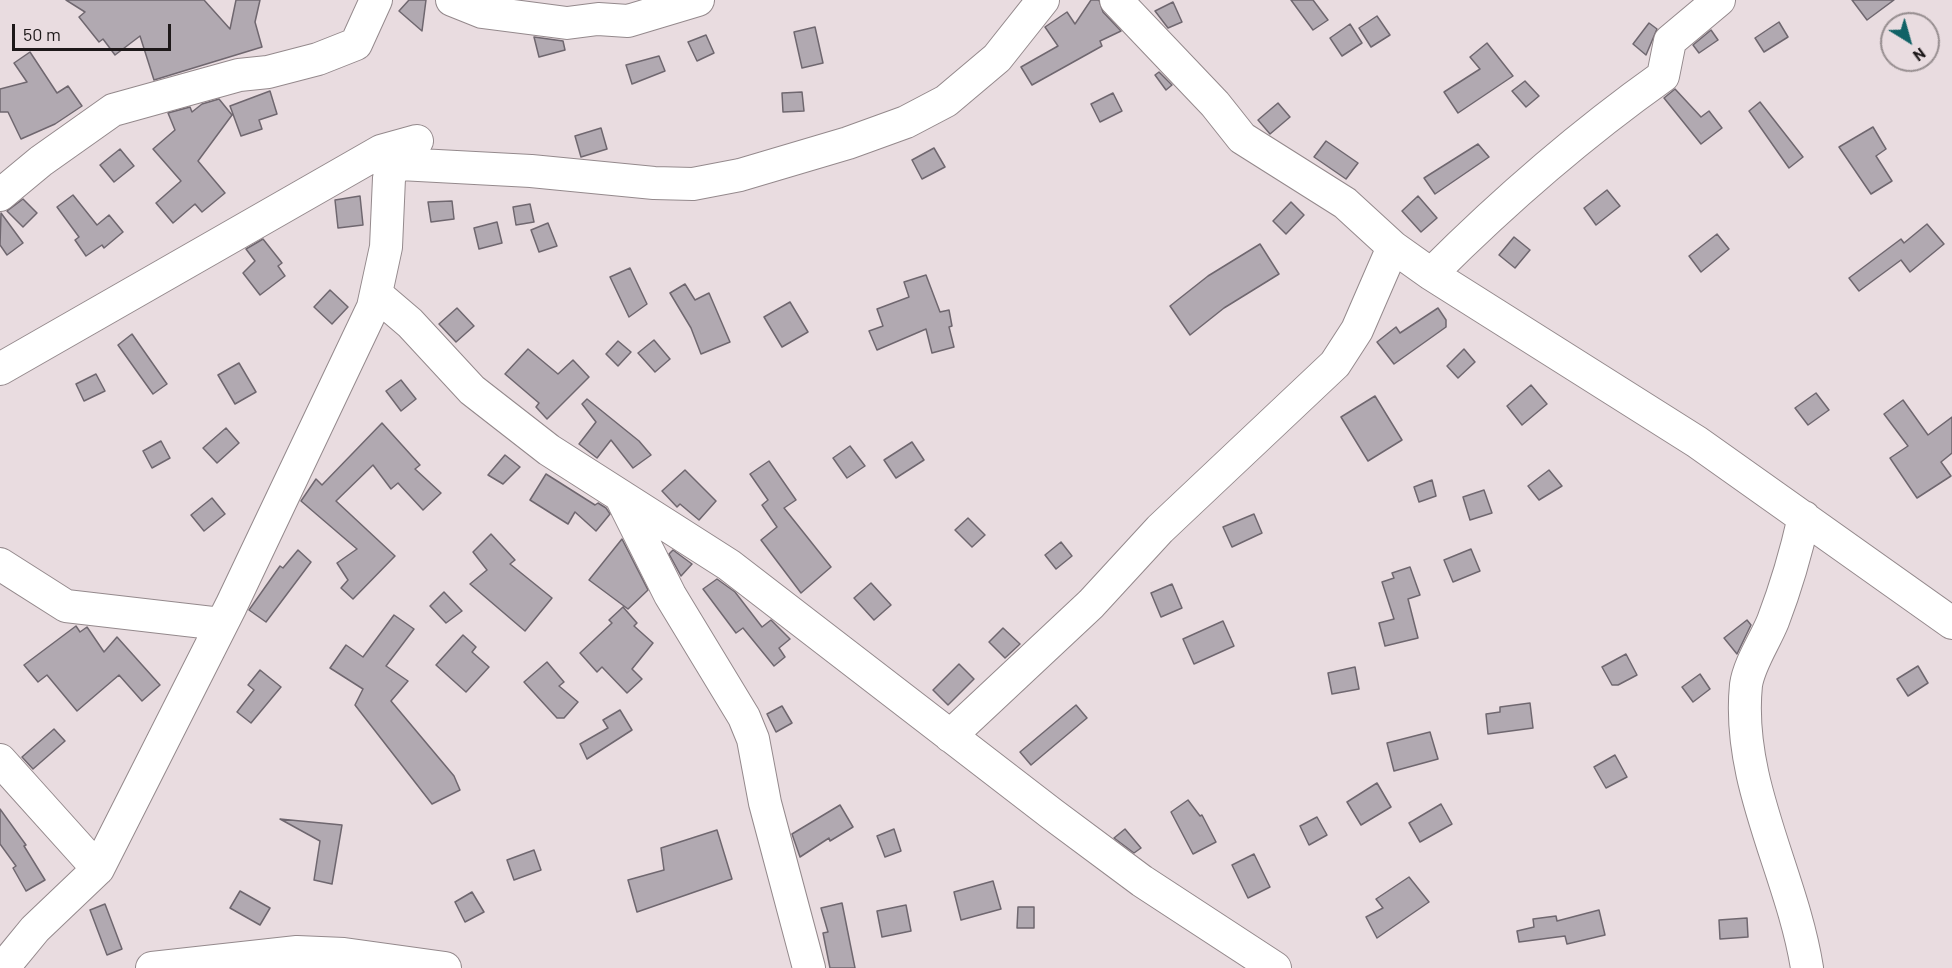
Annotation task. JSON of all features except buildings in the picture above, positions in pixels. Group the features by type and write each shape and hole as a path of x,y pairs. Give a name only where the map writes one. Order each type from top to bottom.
{"street":[{"path":"0,195 41,161 113,110 239,75 268,72 318,59 356,44 376,0"},
{"path":"452,0 482,12 567,23 598,19 628,21 698,0"},
{"path":"13,957 35,929 98,869 221,624 373,307 386,247 389,178 394,166 400,164 531,171 654,183 693,184 740,175 848,143 906,122 946,101 998,58 1043,0"},
{"path":"1116,0 1215,104 1242,138 1345,203 1393,247 1431,274 1697,442 1952,623"},
{"path":"1431,274 1515,192 1663,76 1670,41 1719,0"},
{"path":"0,369 381,151 417,141"},
{"path":"950,736 1091,604 1160,529 1335,364 1357,330 1393,247"},
{"path":"376,294 410,323 472,390 549,450 729,565 1142,881 1275,968"},
{"path":"621,496 670,595 744,717 753,739 765,803 809,968"},
{"path":"1804,517 1792,569 1747,681 1744,728 1755,785 1802,940 1807,968"},
{"path":"0,564 66,606 221,624"},
{"path":"3,769 98,869"},
{"path":"152,968 297,960 344,954 445,968"}]}
